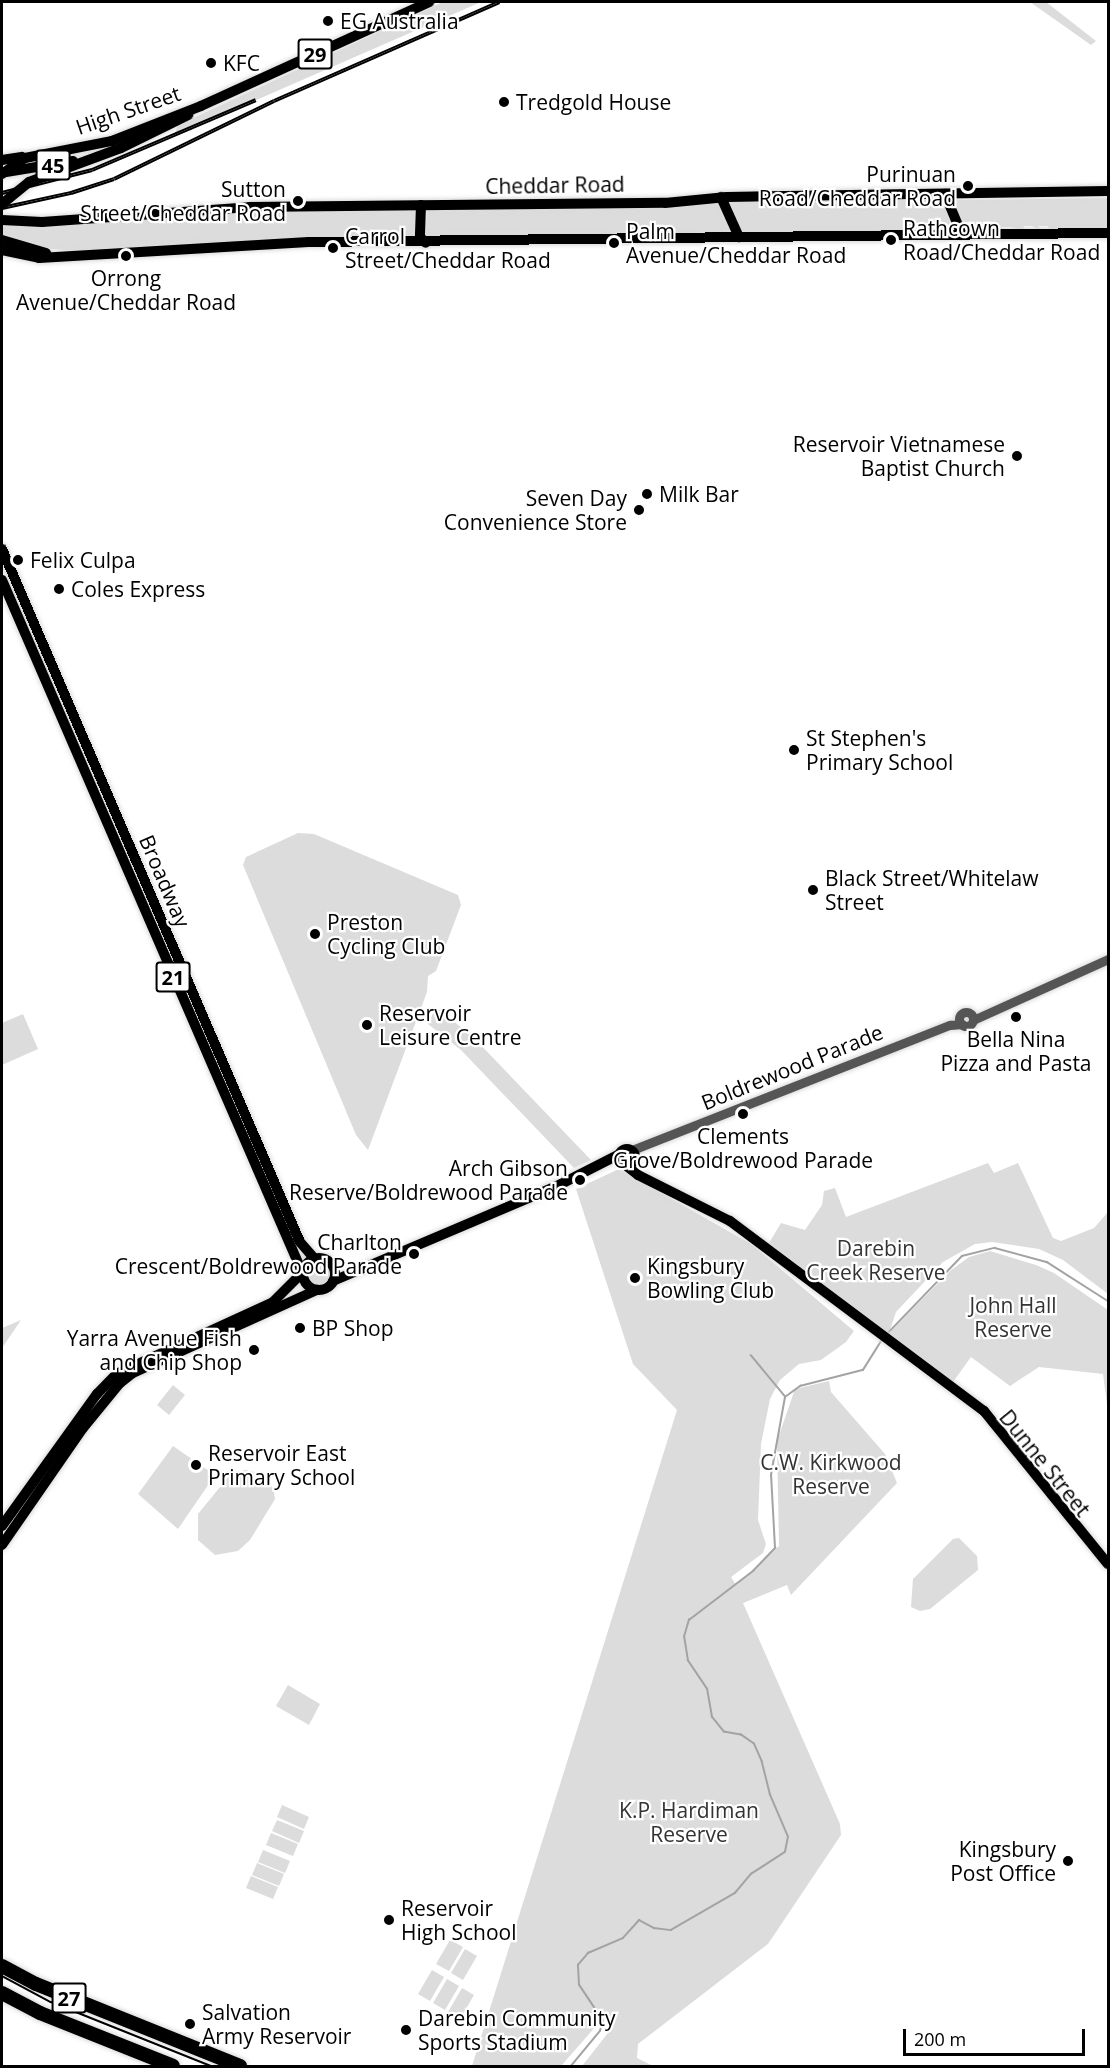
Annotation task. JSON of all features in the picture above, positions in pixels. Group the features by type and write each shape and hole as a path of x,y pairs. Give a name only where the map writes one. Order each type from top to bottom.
{"highway":[{"name":"27","path":"2,1966 71,1999 240,2067"},
{"name":"27","path":"2,1993 62,2022 173,2067"},
{"path":"62,2022 71,1999"}],"main road":[{"name":"High Street","path":"34,156 112,141 201,106 429,2"},
{"name":"High Street","path":"5,201 29,182 97,157 173,124 201,106"},
{"name":"45","path":"3,170 34,156"},
{"name":"45","path":"3,170 97,157"},
{"path":"3,170 13,185 5,201 6,220"},
{"name":"Cheddar Road","path":"6,220 42,222 249,207 665,202 721,197 1108,191"},
{"path":"945,194 962,235"},
{"path":"721,197 738,237"},
{"path":"421,205 420,237 426,243"},
{"path":"2,250 34,258 214,245 1108,233"},
{"path":"2,240 58,256"},
{"name":"Broadway","path":"2,549 173,977 302,1272"},
{"name":"Broadway","path":"2,580 181,969 300,1242 314,1258"},
{"path":"10,601 22,596"},
{"path":"173,977 181,969"},
{"name":"Dunne Street","path":"628,1158 646,1177 730,1221 974,1405 1003,1432 1108,1564"},
{"name":"Boldrewood Parade","path":"333,1281 628,1158"},
{"path":"260,1179 268,1168"},
{"name":"Boldrewood Parade","path":"334,1267 357,1270 402,1253"},
{"path":"2,1545 83,1428 120,1383 133,1373 273,1307 314,1258"},
{"name":"21","path":"314,1258 327,1259 334,1267"},
{"path":"2,1526 97,1394 116,1374 317,1290 333,1281 334,1267"},
{"name":"21","path":"302,1272 305,1283 317,1290"},
{"name":"Dunne Street","path":"974,1405 1108,1573"}],"street":[{"name":"Boldrewood Parade","path":"628,1158 649,1146 986,1011 1108,959"}],"green space":[{"path":"443,2 481,2 174,136 178,125"},
{"path":"1030,2 1046,2 1096,41 1091,45"},
{"path":"915,197 942,199 953,231 743,235 729,201 912,200"},
{"path":"1108,198 1108,230 1052,231 1047,226 1038,226 1042,231 1032,226 1023,226 1026,231 1010,227 1001,227 1004,231 965,230 951,200"},
{"path":"719,202 731,232 424,239 428,209"},
{"path":"417,209 414,237 75,251 40,248 2,236 2,223 249,211"},
{"path":"34,631 87,761 84,762 35,648"},
{"path":"298,833 314,834 458,895 461,905 436,971 428,976 427,992 368,1150 356,1135 243,865 246,857"},
{"path":"436,1007 473,1037 591,1160 574,1168 461,1050 428,1024"},
{"path":"23,1014 38,1049 2,1065 2,1023"},
{"path":"988,1163 994,1173 1018,1163 1053,1238 1061,1241 1094,1228 1108,1212 1108,1294 1063,1260 1039,1249 992,1242 975,1244 943,1262 896,1312 889,1333 950,1271 969,1257 990,1251 1036,1265 1054,1273 1108,1310 1108,1412 1103,1374 1039,1367 1010,1386 971,1357 953,1382 769,1243 781,1223 805,1230 822,1205 824,1191 835,1188 846,1217"},
{"name":"K.P. Hardiman Reserve","path":"619,1169 751,1244 854,1331 846,1342 821,1360 799,1364 780,1380 770,1399 761,1444 758,1520 766,1544 763,1553 731,1577 736,1585 779,1546 777,1441 795,1389 829,1381 831,1392 885,1454 897,1483 791,1595 787,1585 743,1603 840,1824 841,1835 768,1944 638,2044 637,2058 653,2066 582,2066 608,2033 611,2018 595,2021 597,2025 561,2066 472,2066 677,1410 633,1364 576,1189"},
{"path":"318,1261 326,1265 330,1273 326,1281 318,1285 310,1281 306,1273 310,1265"},
{"path":"21,1320 2,1348 2,1328"},
{"path":"173,1385 185,1395 169,1415 157,1405"},
{"path":"173,1446 215,1475 178,1529 138,1494"},
{"path":"245,1470 255,1472 273,1487 275,1499 250,1540 238,1551 215,1555 198,1540 198,1514 229,1476"},
{"path":"959,1538 977,1556 978,1570 930,1609 920,1611 911,1607 913,1579 953,1539"},
{"path":"288,1685 320,1704 309,1725 276,1706"},
{"path":"282,1805 309,1817 304,1829 277,1817"},
{"path":"277,1820 304,1831 299,1843 272,1831"},
{"path":"271,1833 298,1844 293,1856 266,1845"},
{"path":"263,1850 290,1861 285,1873 258,1862"},
{"path":"257,1863 284,1874 279,1886 252,1875"},
{"path":"251,1876 278,1887 273,1899 246,1888"},
{"path":"450,1940 463,1947 449,1971 436,1964"},
{"path":"465,1949 477,1956 463,1980 451,1973"},
{"path":"432,1970 444,1977 430,2001 418,1994"},
{"path":"447,1979 459,1986 445,2010 433,2003"},
{"path":"462,1988 474,1995 460,2019 448,2012"}],"waterway":[{"path":"887,1334 962,1256 995,1248 1047,1262 1108,1301"},
{"path":"571,2066 600,2031 603,2021 579,1985 578,1965 588,1953 623,1938 639,1920 654,1928 671,1930 735,1893 751,1874 785,1852 788,1837 770,1795 762,1762 754,1744 741,1735 724,1732 712,1717 707,1689 688,1661 684,1637 689,1620 753,1571 775,1548 771,1475 785,1397 800,1386 863,1370 882,1340"},
{"path":"751,1355 785,1396"}],"tram line":[{"path":"2,1976 51,2002 211,2066"}],"railway":[{"path":"2,208 71,193 114,179 274,101 499,2"},
{"path":"2,193 92,170 256,100"}],"place":[{"name":"EG Australia","path":"328,21"},
{"name":"KFC","path":"211,63"},
{"name":"Tredgold House","path":"504,102"},
{"name":"Purinuan Road/Cheddar Road","path":"968,186"},
{"name":"Sutton Street/Cheddar Road","path":"298,201"},
{"name":"Rathcown Road/Cheddar Road","path":"891,240"},
{"name":"Palm Avenue/Cheddar Road","path":"614,243"},
{"name":"Carrol Street/Cheddar Road","path":"333,248"},
{"name":"Orrong Avenue/Cheddar Road","path":"126,256"},
{"name":"Reservoir Vietnamese Baptist Church","path":"1017,456"},
{"name":"Milk Bar","path":"647,494"},
{"name":"Seven Day Convenience Store","path":"639,510"},
{"name":"Felix Culpa","path":"18,560"},
{"name":"Coles Express","path":"59,589"},
{"name":"St Stephen's Primary School","path":"794,750"},
{"name":"Black Street/Whitelaw Street","path":"813,890"},
{"name":"Preston Cycling Club","path":"315,934"},
{"name":"Bella Nina Pizza and Pasta","path":"1016,1017"},
{"name":"Reservoir Leisure Centre","path":"367,1025"},
{"name":"Clements Grove/Boldrewood Parade","path":"743,1114"},
{"name":"Arch Gibson Reserve/Boldrewood Parade","path":"580,1180"},
{"name":"Charlton Crescent/Boldrewood Parade","path":"414,1254"},
{"name":"Kingsbury Bowling Club","path":"635,1278"},
{"name":"BP Shop","path":"300,1328"},
{"name":"Yarra Avenue Fish and Chip Shop","path":"254,1350"},
{"name":"Reservoir East Primary School","path":"196,1465"},
{"name":"Kingsbury Post Office","path":"1068,1861"},
{"name":"Reservoir High School","path":"389,1920"},
{"name":"Salvation Army Reservoir","path":"190,2024"},
{"name":"Darebin Community Sports Stadium","path":"406,2030"}],"park label":[{"name":"Darebin Creek Reserve","path":"876,1260"},
{"name":"John Hall Reserve","path":"1013,1317"},
{"name":"C.W. Kirkwood Reserve","path":"831,1474"}]}
